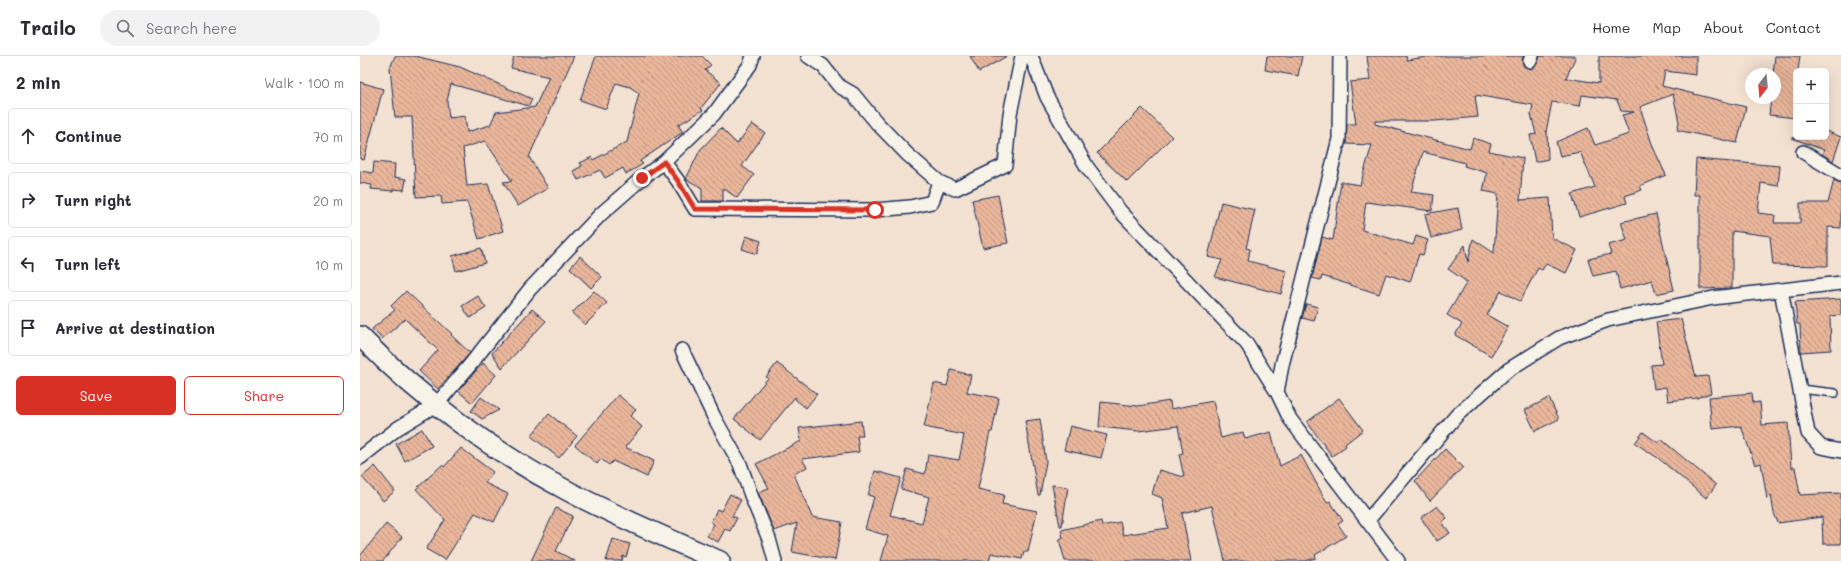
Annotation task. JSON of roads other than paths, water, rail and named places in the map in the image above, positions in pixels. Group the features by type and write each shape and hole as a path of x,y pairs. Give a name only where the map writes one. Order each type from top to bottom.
{"main road":[{"path":"360,336 378,355 436,405 491,445 568,491 667,539 720,561"}],"street":[{"path":"360,458 398,428 436,405 470,365 530,289 601,214 642,178 664,162 714,114 750,65 754,56"},
{"path":"808,56 823,66 839,86 853,94 877,123 907,154 939,182 955,189 1005,165 1010,114 1022,56"},
{"path":"1032,56 1047,97 1087,167 1120,210 1247,344 1277,392 1290,419 1398,561"},
{"path":"1277,392 1282,365 1339,139 1340,56"},
{"path":"1803,152 1841,175"},
{"path":"664,162 678,181 695,209 875,210 910,207 932,202 939,182"},
{"path":"1368,520 1457,415 1508,370 1559,338 1608,320 1713,298 1841,283"},
{"path":"1780,290 1808,433 1822,447 1841,451"},
{"path":"682,350 714,417 740,464 769,539 775,561"}],"lane":[{"path":"1800,389 1834,393"}]}
